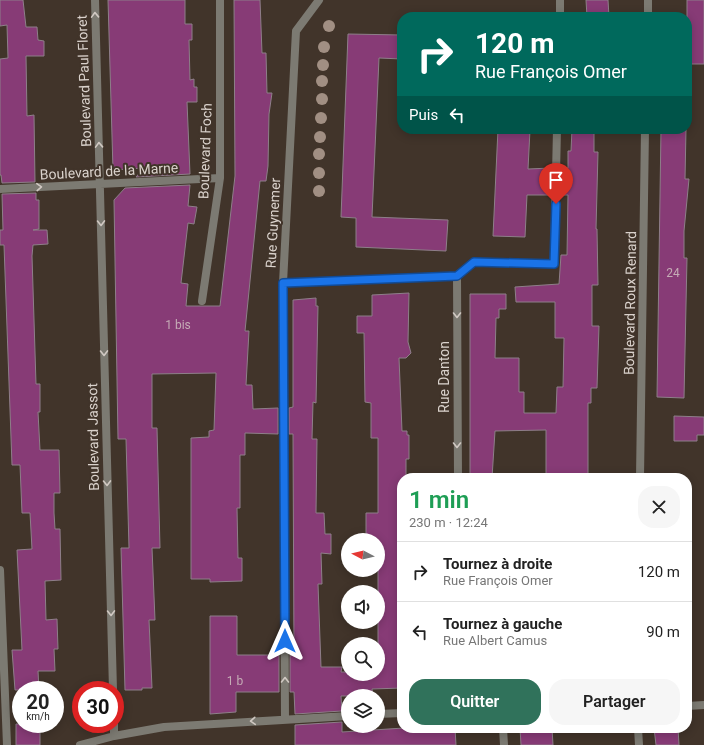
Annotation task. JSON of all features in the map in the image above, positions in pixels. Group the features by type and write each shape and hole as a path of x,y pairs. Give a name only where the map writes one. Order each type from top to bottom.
{"street":[{"name":"Boulevard Paul Floret","path":"94,0 100,184"},
{"name":"Boulevard Foch","path":"202,301 220,178 220,0"},
{"name":"Rue Guynemer","path":"285,719 283,283 296,31 319,0"},
{"path":"560,0 560,12"},
{"path":"648,0 648,12"},
{"path":"283,283 457,276 474,262 554,264 557,134"},
{"name":"Boulevard Roux Renard","path":"640,473 646,134"},
{"name":"Boulevard de la Marne","path":"0,189 220,178"},
{"name":"Boulevard Jassot","path":"100,184 113,681"},
{"name":"Rue Danton","path":"457,276 458,473"},
{"path":"0,570 7,745"},
{"path":"692,706 704,705"},
{"path":"385,714 397,713"},
{"path":"80,745 114,736 164,727 341,716"},
{"path":"503,733 504,745"},
{"path":"638,733 639,745"}],"building":[{"path":"0,0 23,0 26,27 37,27 38,40 44,41 44,56 26,56 27,116 34,115 35,182 2,183 0,175 0,59 8,58 7,25 0,26"},
{"path":"108,0 185,0 185,24 192,24 192,40 189,40 190,80 194,79 194,87 197,87 197,102 187,102 190,174 136,177 144,168 113,170"},
{"path":"234,0 260,0 262,53 266,53 267,93 272,93 269,114 268,166 266,181 260,181 245,331 249,331 246,385 252,385 253,409 278,408 278,434 245,433 245,455 240,455 240,508 237,508 238,558 242,558 242,581 210,582 210,579 191,579 191,438 209,437 209,431 214,430 216,373 152,374 152,428 157,428 160,548 152,548 155,620 149,620 152,688 142,688 142,690 125,690 121,548 129,548 126,439 118,439 114,200 125,188 190,185 188,206 197,207 194,224 188,223 181,283 188,284 186,306 220,306 235,176"},
{"path":"586,0 608,0 609,12 587,12"},
{"path":"687,0 704,0 704,64 692,64 692,12 687,12"},
{"path":"348,34 397,35 397,59 379,58 372,217 448,220 446,251 356,247 356,218 341,217"},
{"path":"498,134 530,134 528,169 551,168 550,195 527,195 525,237 493,236"},
{"path":"572,134 594,134 594,152 598,152 596,229 598,285 592,285 592,326 599,326 597,388 591,388 591,403 588,403 588,473 546,473 546,430 495,431 492,473 470,473 470,294 506,294 506,309 499,309 499,318 496,318 495,358 519,358 519,392 524,392 524,413 556,413 557,387 563,387 564,338 555,338 555,302 516,302 515,287 559,284 561,255 567,255 568,195 561,195 562,168 568,168 568,151 571,151"},
{"path":"661,134 686,134 685,179 689,179 684,231 684,258 687,258 684,398 657,397"},
{"path":"36,193 36,200 39,200 39,229 33,230 47,230 48,244 33,245 32,256 36,384 40,384 40,412 38,412 40,450 59,450 60,493 54,493 54,513 55,529 60,529 61,580 45,581 46,620 57,619 58,649 54,649 55,671 38,671 39,681 14,681 12,650 22,650 17,550 32,549 30,513 22,513 20,465 12,465 4,245 0,245 0,230 3,230 2,194"},
{"path":"409,293 408,342 411,353 406,358 399,358 402,431 407,431 407,435 409,435 409,459 406,459 406,473 397,473 397,688 341,689 341,711 295,714 294,692 290,692 290,655 294,656 293,434 289,434 289,408 293,407 293,300 316,298 316,306 318,306 316,403 313,402 312,439 317,439 316,513 324,513 325,534 331,534 331,554 321,553 322,584 318,584 321,667 341,667 341,681 385,681 385,637 378,637 378,629 385,629 385,585 378,585 378,577 385,577 385,533 366,533 366,513 378,513 378,438 371,438 371,403 365,402 364,333 357,333 357,316 372,316 372,295"},
{"path":"674,416 704,417 704,435 697,435 697,441 674,441"},
{"path":"210,616 237,616 237,655 279,655 279,692 236,692 236,712 210,714"},
{"path":"341,722 341,733 385,733 385,729 397,728 397,733 455,733 456,745 295,745 295,725"},
{"path":"16,733 40,733 40,745 16,745"},
{"path":"520,733 552,733 553,745 521,745"},
{"path":"655,733 678,733 679,745 656,745"}],"route":[{"path":"285,641 283,283 457,276 474,262 554,264 556,204"}]}
